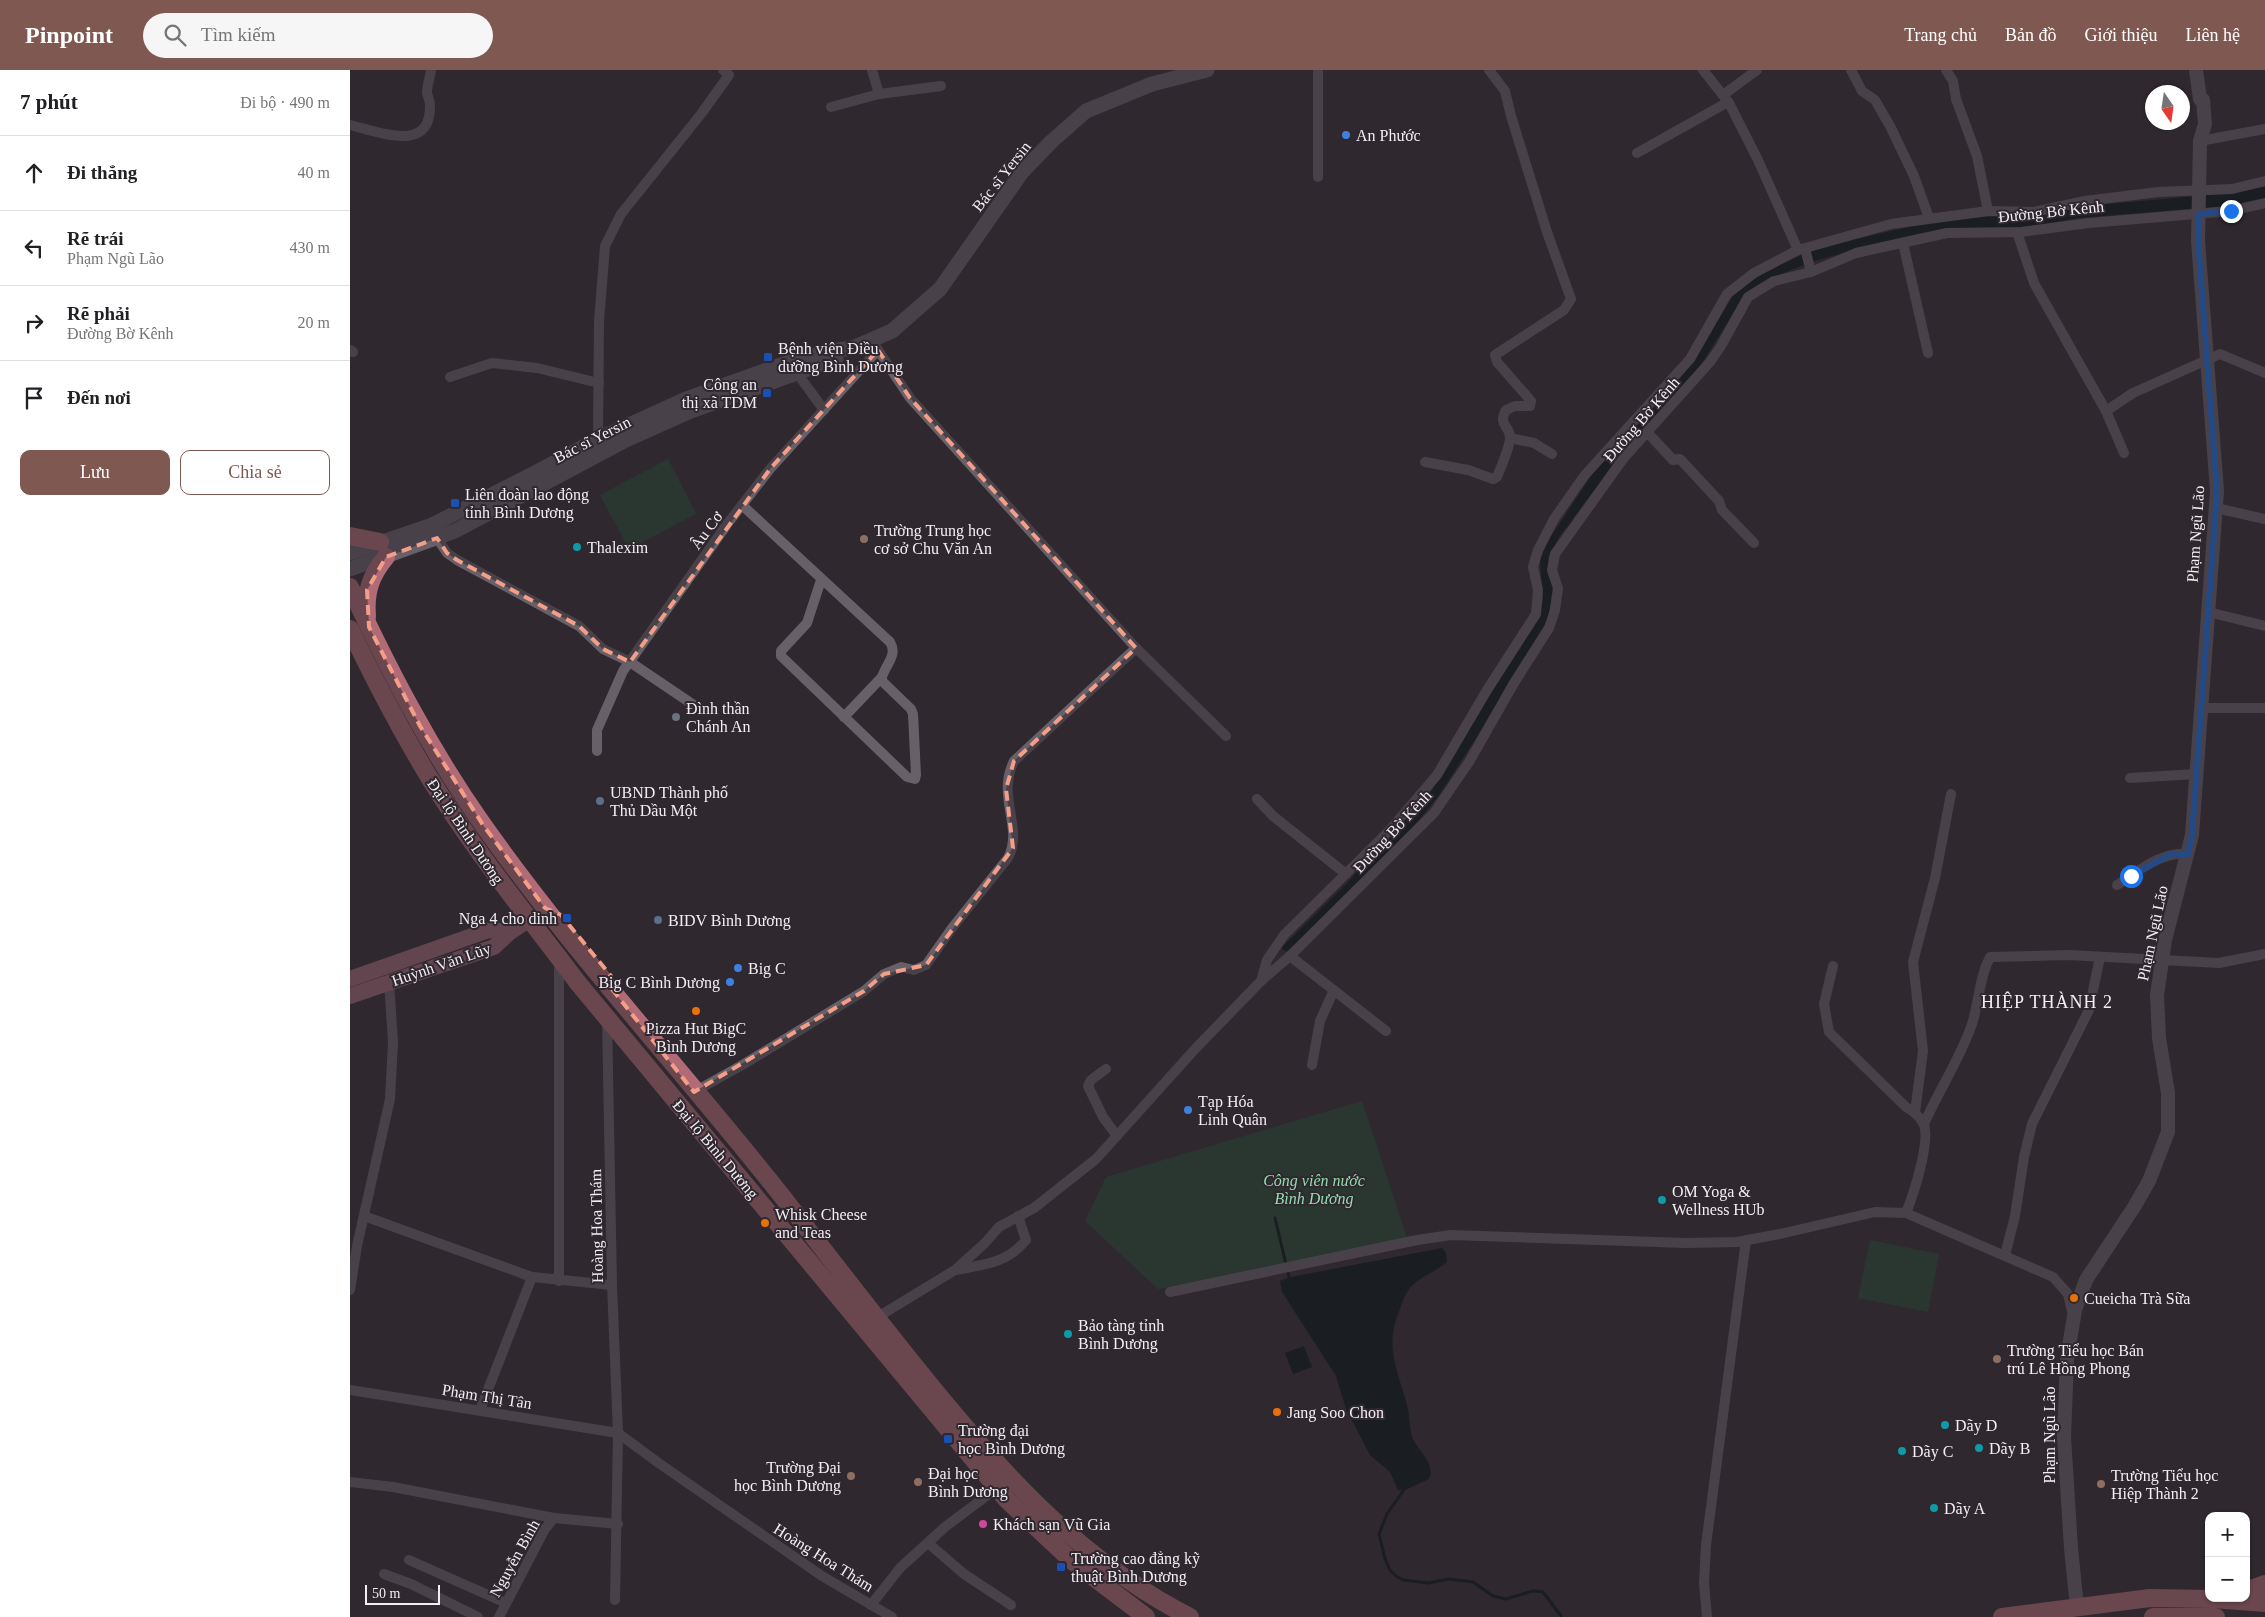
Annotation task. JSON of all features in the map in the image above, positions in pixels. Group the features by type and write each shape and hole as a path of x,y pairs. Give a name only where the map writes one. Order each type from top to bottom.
{"highway":[{"path":"350,536 383,550 367,590 369,628"},
{"name":"Đại lộ Bình Dương","path":"350,587 407,702 451,777 483,824 545,908 561,915 611,976 610,988 783,1198 955,1416 1024,1492 1083,1548 1127,1581 1156,1610 1190,1617"},
{"name":"Đại lộ Bình Dương","path":"351,632 429,778 528,920 607,1018 997,1488 1071,1560 1146,1617"},
{"path":"528,920 545,908"},
{"path":"2250,1590 2265,1584"},
{"path":"2002,1617 2150,1598 2205,1599"},
{"path":"2250,1601 2265,1603"},
{"path":"2152,1617 2215,1617"}],"main road":[{"name":"Bác sĩ Yersin","path":"350,553 383,550 437,538 456,531 535,481 600,446 688,405 829,351 875,345 940,289 1022,172 1086,110 1152,84 1207,70"},
{"name":"Bác sĩ Yersin","path":"745,384 797,373 839,358 854,348"},
{"name":"Bác sĩ Yersin","path":"350,569 432,525 535,481"},
{"path":"510,932 528,920"},
{"name":"Huỳnh Văn Lũy","path":"350,979 488,930 510,932"},
{"name":"Huỳnh Văn Lũy","path":"350,996 494,947 510,932"}],"street":[{"path":"350,125 400,136 409,137 419,134 427,124 430,104 427,87 431,70"},
{"path":"872,70 879,94"},
{"path":"1318,70 1318,177"},
{"path":"1425,462 1468,470 1494,479 1497,477 1510,438 1502,422 1502,417 1506,410 1515,406 1530,406 1531,401 1497,362 1495,355 1564,310 1571,299 1511,116 1505,91 1489,70"},
{"path":"1703,70 1725,98 1803,250 1810,270"},
{"path":"1636,153 1725,98 1758,70"},
{"path":"1851,70 1862,91 1874,100 1890,126 1914,176 1929,218"},
{"path":"1946,70 1953,81 1956,99 1977,156 1988,211"},
{"path":"2196,70 2206,124 2200,142 2199,192"},
{"path":"600,446 599,321 605,246 621,214 701,114 728,72"},
{"path":"831,106 879,94 941,86"},
{"path":"2200,142 2265,129"},
{"path":"1262,981 1267,960 1284,935 1390,830 1437,775 1487,690 1536,614 1538,590 1533,567 1538,550 1554,519 1584,476 1690,359 1727,294 1754,274 1803,250 1891,224 1988,211 2034,212 2085,201 2158,192 2199,192 2232,189 2265,181"},
{"name":"Phạm Ngũ Lão","path":"2077,1607 2070,1548 2064,1437 2067,1359 2073,1319 2086,1280 2145,1187 2168,1132 2168,1093 2159,1038 2157,995 2165,940 2192,835 2216,508 2216,462 2198,241 2199,192"},
{"name":"Đường Bờ Kênh","path":"955,1270 984,1244 999,1227 1034,1208 1096,1159 1196,1048 1434,813 1469,762 1514,683 1549,628 1555,610 1558,588 1552,570 1555,554 1623,459 1710,362 1748,297 1774,281 1856,253 1947,233 2017,232 2106,221 2231,211 2265,203"},
{"path":"2017,232 2034,283 2106,411 2124,453"},
{"path":"1903,243 1928,353"},
{"path":"875,345 910,398 1136,648 1226,736"},
{"name":"Âu Cơ","path":"596,751 597,730 623,671 742,505 770,469 824,410 875,345"},
{"path":"2106,411 2133,393 2207,358 2220,354 2265,373"},
{"path":"450,376 492,363 537,368 599,383"},
{"path":"797,373 824,410"},
{"path":"1647,432 1673,460 1680,459 1719,501 1720,508 1754,543"},
{"path":"1510,438 1534,443 1552,454"},
{"path":"742,505 892,646 893,653 882,677 844,717"},
{"path":"2216,508 2265,519"},
{"path":"437,538 446,553 579,626 603,649 630,662 701,710"},
{"path":"821,580 807,623 782,652 781,656 907,777 914,779 916,776 913,714 911,709 882,681 882,677"},
{"path":"2208,612 2265,626"},
{"path":"694,1092 864,991 884,974 901,968 914,970 926,965 952,928 1008,858 1013,848 1006,789 1008,772 1014,761 1136,648"},
{"path":"2200,708 2265,708"},
{"path":"2130,778 2196,774"},
{"path":"1915,1112 1923,1051 1913,962 1935,878 1951,794"},
{"path":"1256,799 1273,816 1346,874"},
{"path":"2117,884 2164,857 2177,852 2188,854"},
{"path":"1906,1213 1912,1199 1924,1153 1924,1124 1939,1090 1960,1052 1972,1022 1984,969 1990,957 2069,955 2219,963 2265,954"},
{"path":"1290,956 1386,1031"},
{"path":"2006,1255 2032,1124 2089,1010 2100,957"},
{"path":"559,958 559,1281"},
{"path":"1833,966 1824,1004 1829,1032 1906,1107 1915,1112 1924,1124"},
{"path":"350,1290 390,1099 393,1042 389,982"},
{"path":"1312,1065 1320,1021 1334,990"},
{"name":"Hoàng Hoa Thám","path":"607,1018 612,1286 618,1433 618,1524 615,1600"},
{"path":"1106,1069 1091,1080 1089,1089 1117,1136"},
{"path":"1170,1292 1417,1240 1452,1235 1686,1243 1746,1240 1875,1212 1906,1213 2053,1277 2068,1294 2073,1319"},
{"path":"364,1216 532,1277 612,1286"},
{"path":"876,1318 955,1270 991,1264 1017,1251 1026,1240 1018,1216"},
{"path":"1707,1617 1704,1583 1706,1545 1746,1240"},
{"path":"480,1410 532,1277"},
{"name":"Phạm Thị Tân","path":"350,1390 618,1433"},
{"name":"Hoàng Hoa Thám","path":"618,1433 674,1475 822,1576 892,1617"},
{"path":"350,1482 393,1487 554,1518"},
{"path":"871,1605 900,1568 997,1488"},
{"name":"Nguyễn Bình","path":"499,1617 545,1529 554,1518 618,1524"},
{"path":"928,1543 964,1574 1011,1605"},
{"path":"409,1560 506,1603"},
{"path":"384,1574 411,1584 478,1617"}],"highlighted area":[{"path":"878,350 910,398 1136,648 1014,761 1006,789 1013,848 926,965 884,974 864,991 694,1092 611,988 611,976 561,915 545,908 483,825 420,726 369,627 367,590 386,557 437,538 447,553 457,560 579,626 603,649 630,662 770,469"}],"green space":[{"path":"668,459 696,514 629,549 600,495"},
{"name":"Công viên nước Bình Dương","path":"1362,1101 1409,1244 1158,1289 1085,1221 1106,1177"},
{"path":"1870,1240 1939,1254 1928,1312 1858,1298"}],"shaded area":[{"path":"2265,185 2265,198 2225,206 2079,218 2021,228 1969,228 1921,233 1812,262 1786,272 1754,289 1742,299 1697,371 1626,447 1560,536 1548,558 1553,587 1548,619 1473,743 1439,795 1391,850 1287,952 1281,948 1346,884 1432,790 1539,615 1543,600 1540,560 1548,541 1593,473 1672,388 1694,361 1735,292 1762,273 1817,248 1926,223 1998,215 2009,218 2026,218 2086,206 2219,194"},
{"path":"1442,1248 1446,1253 1447,1262 1418,1280 1408,1290 1395,1322 1393,1346 1396,1368 1408,1409 1413,1439 1429,1463 1431,1473 1429,1479 1405,1490 1398,1490 1390,1472 1370,1455 1346,1409 1336,1376 1282,1292 1280,1281 1291,1277"},
{"path":"1304,1346 1312,1367 1293,1374 1285,1353"}],"waterway":[{"path":"1275,1218 1290,1281"},
{"path":"1405,1488 1387,1514 1379,1534 1385,1559 1390,1570 1396,1576 1403,1580 1428,1583 1449,1579 1473,1582 1493,1596 1506,1599 1533,1591 1543,1592 1561,1616"}],"place":[{"name":"An Phước","path":"1346,135"},
{"name":"Bệnh viện Điều dưỡng Bình Dương","path":"768,357"},
{"name":"Công an thị xã TDM","path":"767,393"},
{"name":"Liên đoàn lao động tỉnh Bình Dương","path":"455,503"},
{"name":"Trường Trung học cơ sở Chu Văn An","path":"864,539"},
{"name":"Thalexim","path":"577,547"},
{"name":"Đình thần Chánh An","path":"676,717"},
{"name":"UBND Thành phố Thủ Dầu Một","path":"600,801"},
{"name":"Nga 4 cho dinh","path":"567,918"},
{"name":"BIDV Bình Dương","path":"658,920"},
{"name":"Big C","path":"738,968"},
{"name":"Big C Bình Dương","path":"730,982"},
{"name":"Pizza Hut BigC Bình Dương","path":"696,1011"},
{"name":"Tạp Hóa Linh Quân","path":"1188,1110"},
{"name":"OM Yoga & Wellness HUb","path":"1662,1200"},
{"name":"Whisk Cheese and Teas","path":"765,1223"},
{"name":"Cueicha Trà Sữa","path":"2074,1298"},
{"name":"Bảo tàng tỉnh Bình Dương","path":"1068,1334"},
{"name":"Trường Tiểu học Bán trú Lê Hồng Phong","path":"1997,1359"},
{"name":"Jang Soo Chon","path":"1277,1412"},
{"name":"Dãy D","path":"1945,1425"},
{"name":"Trường đại học Bình Dương","path":"948,1439"},
{"name":"Dãy B","path":"1979,1448"},
{"name":"Dãy C","path":"1902,1451"},
{"name":"Trường Đại học Bình Dương","path":"851,1476"},
{"name":"Đại học Bình Dương","path":"918,1482"},
{"name":"Trường Tiểu học Hiệp Thành 2","path":"2101,1484"},
{"name":"Dãy A","path":"1934,1508"},
{"name":"Khách sạn Vũ Gia","path":"983,1524"},
{"name":"Trường cao đẳng kỹ thuật Bình Dương","path":"1061,1567"}],"district":[{"name":"HIỆP THÀNH 2","path":"2047,1002"}],"route":[{"path":"2131,876 2142,868 2171,854 2177,852 2188,854 2192,835 2217,491 2198,241 2199,214 2231,211"}]}
